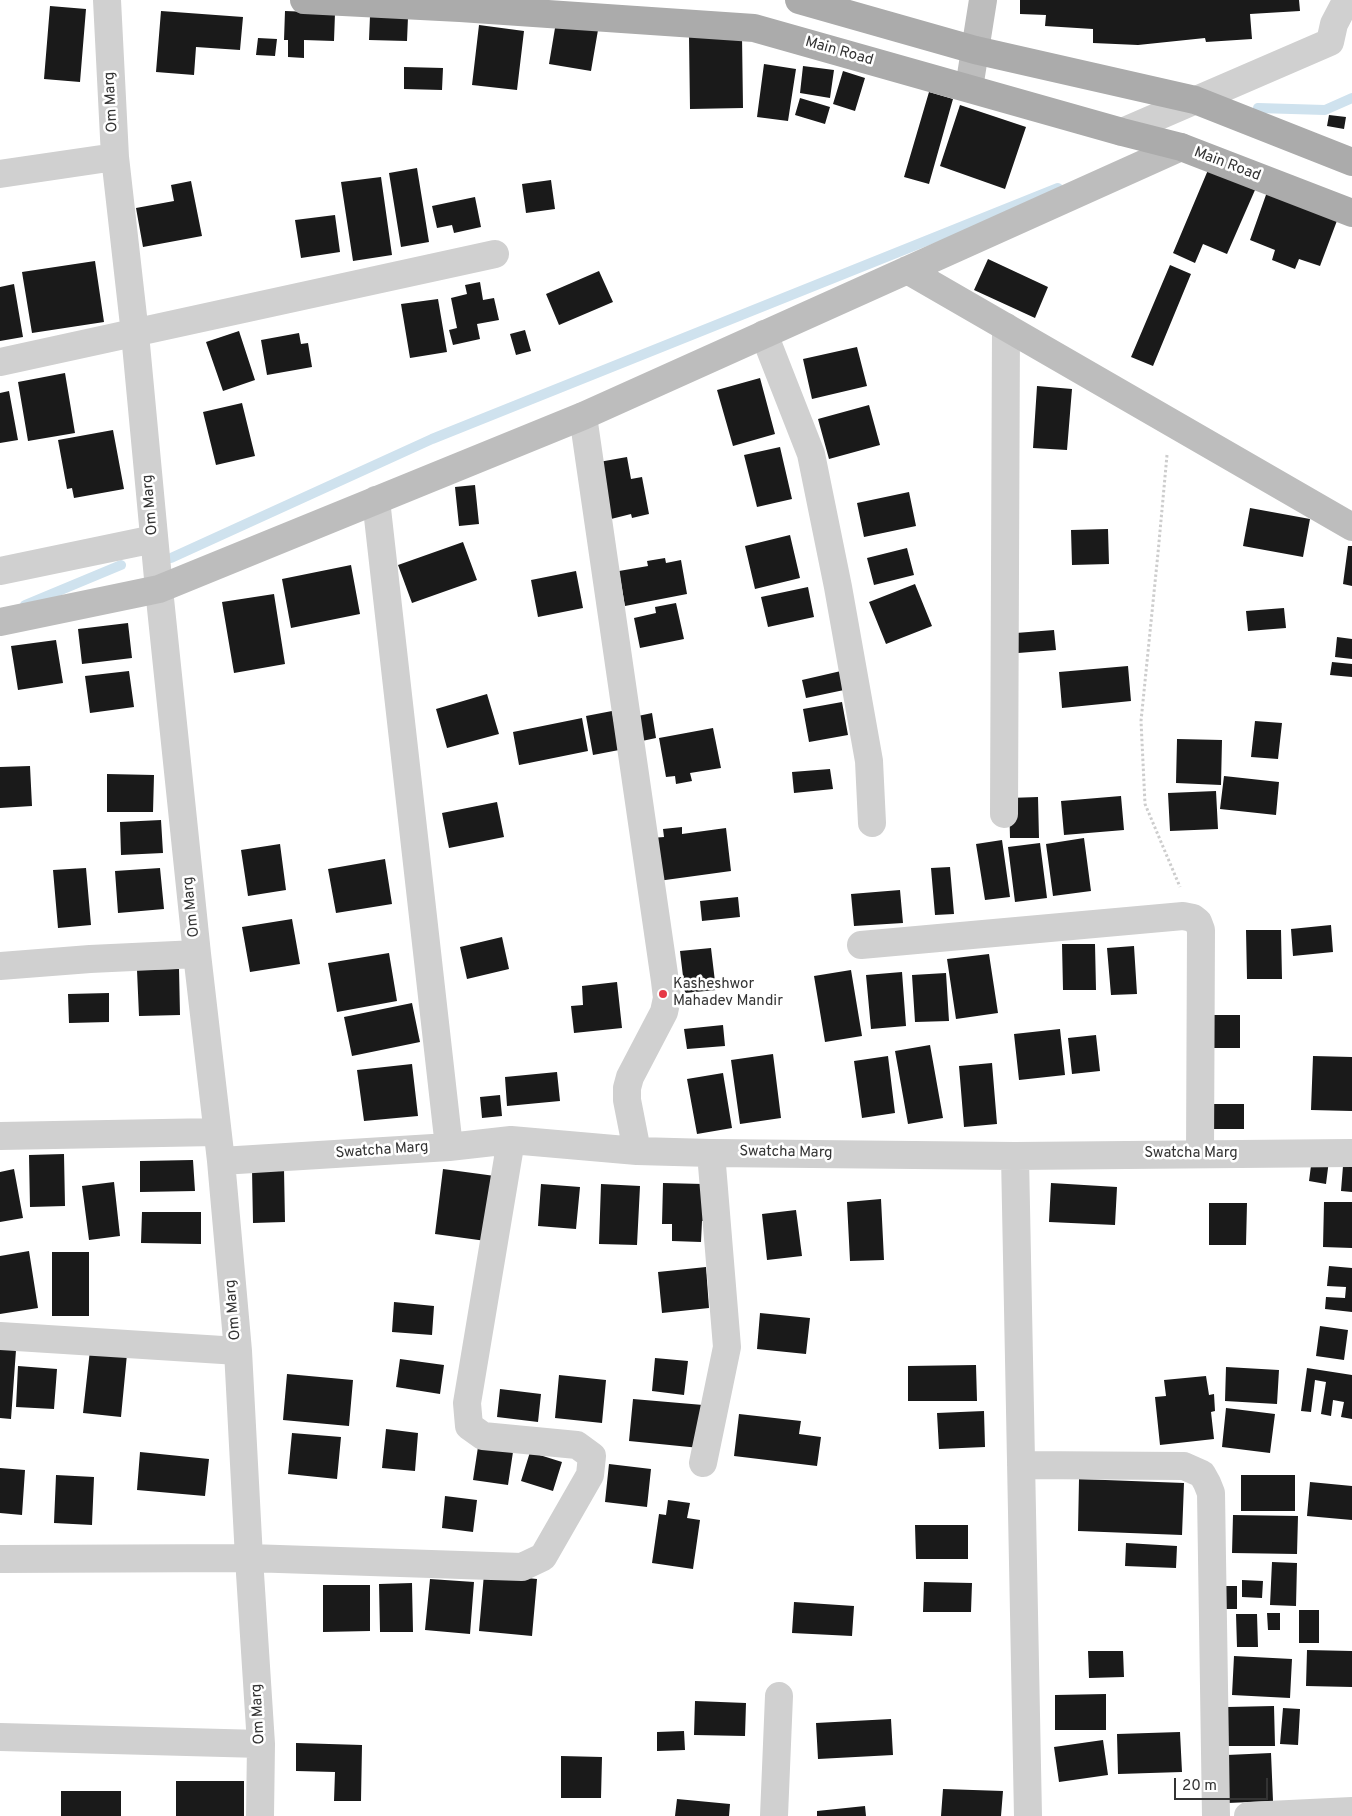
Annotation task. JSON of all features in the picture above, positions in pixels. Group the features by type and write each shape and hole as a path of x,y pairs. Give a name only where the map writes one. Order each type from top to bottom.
{"main road":[{"name":"Main Road","path":"304,0 460,4 754,28 1181,147 1352,213"},
{"path":"799,0 975,50 1195,100 1352,162"}],"street":[{"name":"Om Marg","path":"107,0 115,157 135,334 197,954 216,1132 221,1161 238,1352 261,1744 260,1816"},
{"path":"970,88 983,0"},
{"path":"1122,132 1341,37 1334,24 1349,0"},
{"path":"0,622 159,589 583,416 1181,147"},
{"path":"0,174 115,157"},
{"path":"0,362 495,254"},
{"path":"907,270 1352,527"},
{"path":"1004,814 1006,328"},
{"path":"764,334 810,454 838,586 868,761 872,823"},
{"path":"583,416 666,981 664,1012 630,1077 627,1088 626,1100 636,1151"},
{"path":"376,500 449,1147"},
{"path":"0,571 154,539"},
{"path":"861,945 1183,916 1193,918 1198,922 1201,930 1200,1154"},
{"path":"0,966 90,959 197,954"},
{"path":"0,1136 216,1132"},
{"path":"0,1559 249,1558 522,1567 543,1557 590,1475 592,1456 577,1445 483,1436 469,1426 467,1403 511,1140"},
{"name":"Swatcha Marg","path":"221,1161 449,1147 511,1140 636,1151 1015,1156 1352,1153"},
{"path":"704,1463 727,1348 712,1152"},
{"path":"1015,1156 1028,1816"},
{"path":"0,1336 238,1352"},
{"path":"1021,1465 1184,1466 1202,1474 1207,1482 1211,1493 1216,1816"},
{"path":"774,1816 779,1696"},
{"path":"0,1737 261,1744"},
{"path":"1248,1816 1352,1811"}],"path":[{"path":"1169,422 1141,721 1144,804 1193,918"}],"building":[{"path":"1020,0 1299,0 1300,11 1250,14 1252,39 1206,42 1205,38 1138,45 1093,43 1093,29 1045,26 1046,15 1020,14"},
{"path":"50,6 86,9 80,82 44,79"},
{"path":"161,11 243,17 240,50 196,47 194,75 156,72"},
{"path":"285,11 335,13 334,41 304,40 304,58 288,57 288,40 284,40"},
{"path":"370,16 408,17 407,41 369,40"},
{"path":"556,22 598,30 591,71 549,64"},
{"path":"479,25 524,31 517,90 472,85"},
{"path":"742,36 743,108 690,109 689,37"},
{"path":"258,38 277,39 275,56 256,55"},
{"path":"764,64 796,69 788,121 757,117"},
{"path":"803,66 834,70 830,98 800,93"},
{"path":"404,67 443,68 442,90 404,89"},
{"path":"843,71 865,78 855,111 833,104"},
{"path":"929,92 953,99 929,184 904,177"},
{"path":"800,98 830,107 825,124 795,115"},
{"path":"960,105 1026,127 1005,189 940,166"},
{"path":"1329,115 1346,117 1344,129 1327,126"},
{"path":"417,168 429,242 401,247 389,173"},
{"path":"1208,170 1255,190 1227,254 1203,244 1195,263 1173,253"},
{"path":"381,177 392,255 353,261 341,182"},
{"path":"551,180 555,209 526,213 522,184"},
{"path":"191,181 202,236 143,247 136,208 174,201 171,185"},
{"path":"1267,192 1338,218 1320,266 1299,259 1295,269 1272,260 1275,250 1250,240"},
{"path":"475,197 481,227 454,233 452,225 437,228 432,206"},
{"path":"335,215 340,252 301,258 295,220"},
{"path":"988,259 1048,287 1035,318 974,290"},
{"path":"95,261 104,322 32,333 22,272"},
{"path":"1170,265 1191,274 1153,366 1131,357"},
{"path":"599,271 613,302 559,325 546,294"},
{"path":"480,282 483,300 494,298 499,320 477,324 480,339 453,345 449,330 457,328 451,298 467,294 465,285"},
{"path":"14,284 23,337 0,341 0,287"},
{"path":"438,299 447,352 410,358 401,304"},
{"path":"525,330 531,351 516,355 510,334"},
{"path":"239,331 255,380 223,391 206,342"},
{"path":"299,333 301,344 308,343 312,367 267,375 261,340"},
{"path":"857,347 867,386 812,399 803,359"},
{"path":"65,373 75,433 28,441 18,382"},
{"path":"760,378 775,434 733,446 717,390"},
{"path":"1037,386 1072,389 1067,450 1033,448"},
{"path":"9,391 18,440 0,443 0,393"},
{"path":"242,403 255,456 216,465 203,412"},
{"path":"869,405 880,445 829,459 818,419"},
{"path":"113,430 124,489 74,498 72,488 67,489 58,440"},
{"path":"780,447 792,499 757,507 744,455"},
{"path":"627,457 631,479 642,477 649,514 632,518 631,514 611,519 599,462"},
{"path":"475,485 479,524 459,526 455,487"},
{"path":"909,492 916,526 864,537 857,503"},
{"path":"1250,508 1310,519 1303,557 1243,546"},
{"path":"1108,529 1109,564 1072,565 1071,530"},
{"path":"790,535 800,578 755,589 745,546"},
{"path":"463,542 477,580 412,603 398,565"},
{"path":"1348,546 1352,546 1352,586 1343,584"},
{"path":"907,548 914,575 874,585 867,558"},
{"path":"665,558 666,563 681,560 687,594 625,606 619,571 648,566 647,561"},
{"path":"351,565 360,614 291,628 282,579"},
{"path":"576,571 583,608 538,617 531,580"},
{"path":"915,584 932,626 886,644 869,602"},
{"path":"808,587 814,617 768,627 761,597"},
{"path":"274,594 285,664 234,673 222,602"},
{"path":"676,603 684,639 640,648 634,618 656,613 655,607"},
{"path":"1284,608 1286,628 1248,631 1246,611"},
{"path":"128,623 132,658 82,664 78,629"},
{"path":"1054,630 1056,650 1018,653 1016,633"},
{"path":"1337,637 1352,639 1352,659 1335,657"},
{"path":"56,640 63,683 18,690 11,646"},
{"path":"1332,662 1352,664 1352,677 1330,675"},
{"path":"1128,666 1131,701 1062,708 1059,672"},
{"path":"129,671 134,707 90,713 85,676"},
{"path":"841,671 844,690 806,698 802,680"},
{"path":"487,694 499,734 447,748 436,709"},
{"path":"842,702 848,735 809,742 803,709"},
{"path":"612,711 619,750 593,755 586,716"},
{"path":"652,713 656,738 642,741 638,716"},
{"path":"582,718 588,751 519,765 513,732"},
{"path":"1255,721 1282,723 1278,759 1251,757"},
{"path":"713,728 721,768 690,773 692,781 676,784 675,776 666,777 659,738"},
{"path":"1177,739 1222,740 1221,785 1176,783"},
{"path":"30,766 32,806 0,808 0,767"},
{"path":"830,769 833,789 794,793 792,772"},
{"path":"107,774 154,775 153,812 107,812"},
{"path":"1224,776 1279,782 1276,815 1220,809"},
{"path":"1216,791 1218,829 1170,831 1168,793"},
{"path":"1121,796 1124,830 1064,835 1061,801"},
{"path":"1038,797 1039,838 1010,838 1009,798"},
{"path":"497,802 504,837 449,848 442,813"},
{"path":"161,820 163,853 121,855 120,822"},
{"path":"682,827 682,834 726,828 731,871 658,881 651,838 664,837 663,829"},
{"path":"1084,838 1091,891 1053,896 1046,844"},
{"path":"1002,840 1010,897 985,900 976,844"},
{"path":"1040,843 1047,898 1015,902 1008,847"},
{"path":"280,844 286,890 248,896 241,850"},
{"path":"385,859 392,904 336,913 328,869"},
{"path":"950,867 954,914 935,915 931,868"},
{"path":"86,868 91,925 58,928 53,870"},
{"path":"160,868 164,909 118,913 115,871"},
{"path":"900,890 903,923 854,926 851,894"},
{"path":"738,897 740,917 702,921 700,901"},
{"path":"292,919 300,964 250,972 242,927"},
{"path":"1331,925 1333,952 1293,956 1291,929"},
{"path":"1246,930 1281,930 1282,979 1247,979"},
{"path":"502,937 509,969 467,979 460,947"},
{"path":"1062,944 1095,944 1096,990 1063,990"},
{"path":"1134,946 1137,994 1111,995 1107,948"},
{"path":"711,948 716,990 685,993 680,951"},
{"path":"389,953 397,1001 337,1012 328,963"},
{"path":"989,954 998,1013 956,1019 947,959"},
{"path":"179,969 180,1015 139,1016 137,970"},
{"path":"851,970 862,1036 825,1042 814,976"},
{"path":"902,972 906,1026 871,1029 866,975"},
{"path":"946,973 949,1021 915,1022 912,975"},
{"path":"617,982 622,1028 574,1033 571,1006 583,1005 582,986"},
{"path":"109,993 109,1022 69,1023 68,994"},
{"path":"412,1003 420,1042 352,1056 344,1017"},
{"path":"1212,1015 1240,1015 1240,1048 1211,1048"},
{"path":"723,1025 725,1046 687,1049 684,1029"},
{"path":"1060,1029 1065,1075 1019,1080 1014,1034"},
{"path":"1096,1035 1100,1071 1072,1074 1068,1038"},
{"path":"930,1045 943,1118 908,1124 895,1051"},
{"path":"773,1054 781,1118 740,1124 731,1060"},
{"path":"888,1056 895,1113 862,1118 854,1061"},
{"path":"1313,1056 1352,1057 1352,1111 1311,1110"},
{"path":"992,1063 997,1124 964,1127 959,1066"},
{"path":"412,1064 418,1116 364,1121 357,1070"},
{"path":"557,1072 560,1101 507,1106 505,1077"},
{"path":"723,1073 732,1128 697,1134 687,1079"},
{"path":"500,1095 502,1116 482,1118 480,1097"},
{"path":"1213,1104 1244,1104 1244,1129 1213,1129"},
{"path":"64,1154 65,1206 30,1207 29,1155"},
{"path":"1312,1158 1329,1160 1326,1184 1309,1181"},
{"path":"193,1160 195,1191 140,1192 140,1161"},
{"path":"1343,1166 1352,1166 1352,1192 1341,1191"},
{"path":"14,1169 23,1218 0,1222 0,1172"},
{"path":"252,1169 284,1169 285,1222 253,1223"},
{"path":"443,1169 495,1176 486,1241 435,1234"},
{"path":"114,1182 120,1236 89,1240 82,1186"},
{"path":"663,1183 703,1184 710,1221 702,1221 701,1242 672,1241 672,1224 662,1224"},
{"path":"1051,1183 1117,1187 1115,1225 1049,1222"},
{"path":"541,1184 580,1187 576,1229 538,1226"},
{"path":"601,1184 640,1186 637,1245 599,1244"},
{"path":"881,1199 884,1260 850,1261 847,1202"},
{"path":"1324,1202 1352,1202 1352,1248 1323,1247"},
{"path":"1209,1203 1247,1203 1246,1245 1209,1245"},
{"path":"796,1210 802,1256 767,1260 762,1214"},
{"path":"142,1212 201,1212 201,1244 141,1243"},
{"path":"29,1251 38,1308 0,1314 0,1256"},
{"path":"52,1252 89,1252 89,1316 52,1316"},
{"path":"1329,1266 1352,1268 1352,1312 1325,1309 1326,1297 1345,1298 1346,1287 1327,1286"},
{"path":"706,1267 709,1308 662,1313 658,1272"},
{"path":"394,1302 434,1306 432,1335 392,1332"},
{"path":"760,1313 810,1318 806,1354 757,1349"},
{"path":"1320,1326 1348,1330 1344,1360 1316,1356"},
{"path":"0,1349 16,1350 11,1419 0,1418"},
{"path":"90,1350 127,1354 121,1417 83,1413"},
{"path":"655,1358 688,1361 684,1395 652,1391"},
{"path":"400,1359 444,1365 440,1394 396,1387"},
{"path":"976,1365 977,1401 908,1401 908,1366"},
{"path":"18,1366 57,1369 54,1409 16,1407"},
{"path":"1226,1367 1279,1370 1277,1404 1225,1401"},
{"path":"1307,1368 1352,1375 1352,1419 1341,1417 1344,1402 1333,1400 1331,1416 1321,1414 1326,1382 1315,1380 1311,1412 1301,1411"},
{"path":"287,1374 353,1380 349,1426 283,1420"},
{"path":"559,1375 606,1380 602,1423 555,1418"},
{"path":"1206,1376 1209,1395 1214,1394 1215,1411 1211,1412 1214,1439 1160,1445 1155,1397 1166,1396 1164,1380"},
{"path":"500,1389 541,1394 538,1422 497,1417"},
{"path":"633,1399 703,1405 700,1448 629,1441"},
{"path":"1226,1408 1275,1414 1270,1453 1222,1447"},
{"path":"984,1411 985,1447 939,1449 937,1413"},
{"path":"739,1414 801,1421 799,1434 821,1437 817,1466 734,1456"},
{"path":"386,1429 418,1433 415,1471 382,1468"},
{"path":"292,1433 341,1437 337,1479 288,1474"},
{"path":"478,1447 513,1452 508,1485 473,1480"},
{"path":"140,1452 209,1459 205,1496 137,1490"},
{"path":"530,1452 562,1462 553,1491 521,1481"},
{"path":"609,1464 651,1469 647,1507 605,1502"},
{"path":"0,1468 25,1470 22,1515 0,1513"},
{"path":"56,1475 94,1477 92,1525 54,1523"},
{"path":"1241,1475 1295,1475 1295,1511 1241,1511"},
{"path":"1079,1479 1184,1483 1182,1535 1078,1531"},
{"path":"1310,1482 1352,1486 1352,1520 1307,1516"},
{"path":"445,1496 477,1500 473,1532 442,1528"},
{"path":"668,1500 690,1503 687,1518 700,1520 693,1569 652,1563 659,1514 666,1515"},
{"path":"1233,1515 1298,1516 1297,1554 1232,1553"},
{"path":"915,1525 968,1525 968,1559 916,1559"},
{"path":"1126,1543 1177,1546 1176,1568 1125,1566"},
{"path":"1272,1562 1297,1563 1296,1606 1270,1605"},
{"path":"484,1574 537,1579 532,1636 479,1631"},
{"path":"430,1579 474,1582 470,1634 425,1630"},
{"path":"1242,1580 1263,1581 1262,1598 1242,1597"},
{"path":"924,1582 972,1583 971,1612 923,1612"},
{"path":"412,1583 413,1632 380,1632 379,1584"},
{"path":"323,1585 370,1585 370,1631 323,1632"},
{"path":"1222,1586 1237,1586 1237,1609 1222,1609"},
{"path":"794,1602 854,1606 852,1636 792,1633"},
{"path":"1299,1610 1319,1610 1319,1643 1299,1643"},
{"path":"1267,1613 1280,1613 1280,1630 1268,1630"},
{"path":"1236,1614 1257,1614 1258,1647 1237,1647"},
{"path":"1307,1650 1352,1651 1352,1687 1306,1686"},
{"path":"1088,1651 1123,1651 1124,1677 1089,1678"},
{"path":"1234,1656 1292,1659 1290,1698 1232,1695"},
{"path":"1106,1694 1106,1730 1055,1730 1055,1695"},
{"path":"695,1701 746,1703 745,1736 694,1735"},
{"path":"1274,1706 1275,1746 1228,1746 1227,1707"},
{"path":"1283,1708 1300,1709 1298,1745 1280,1744"},
{"path":"891,1719 893,1755 818,1759 816,1723"},
{"path":"684,1731 685,1750 657,1751 657,1732"},
{"path":"1180,1732 1182,1772 1118,1774 1117,1734"},
{"path":"1103,1740 1108,1775 1059,1782 1054,1747"},
{"path":"296,1743 362,1745 361,1801 334,1801 335,1772 296,1771"},
{"path":"1271,1753 1273,1801 1228,1803 1227,1755"},
{"path":"561,1756 602,1757 601,1798 561,1798"},
{"path":"176,1781 244,1781 244,1816 176,1816"},
{"path":"943,1789 1003,1791 1001,1816 941,1816"},
{"path":"61,1791 121,1791 121,1816 61,1816"},
{"path":"677,1799 730,1804 729,1816 675,1816"},
{"path":"865,1806 866,1816 817,1816 817,1811"}],"waterway":[{"path":"1258,108 1325,110 1352,98"},
{"path":"171,558 432,439 1058,188"},
{"path":"25,605 121,565"}],"place":[{"name":"Kasheshwor Mahadev Mandir","path":"663,994"}]}
